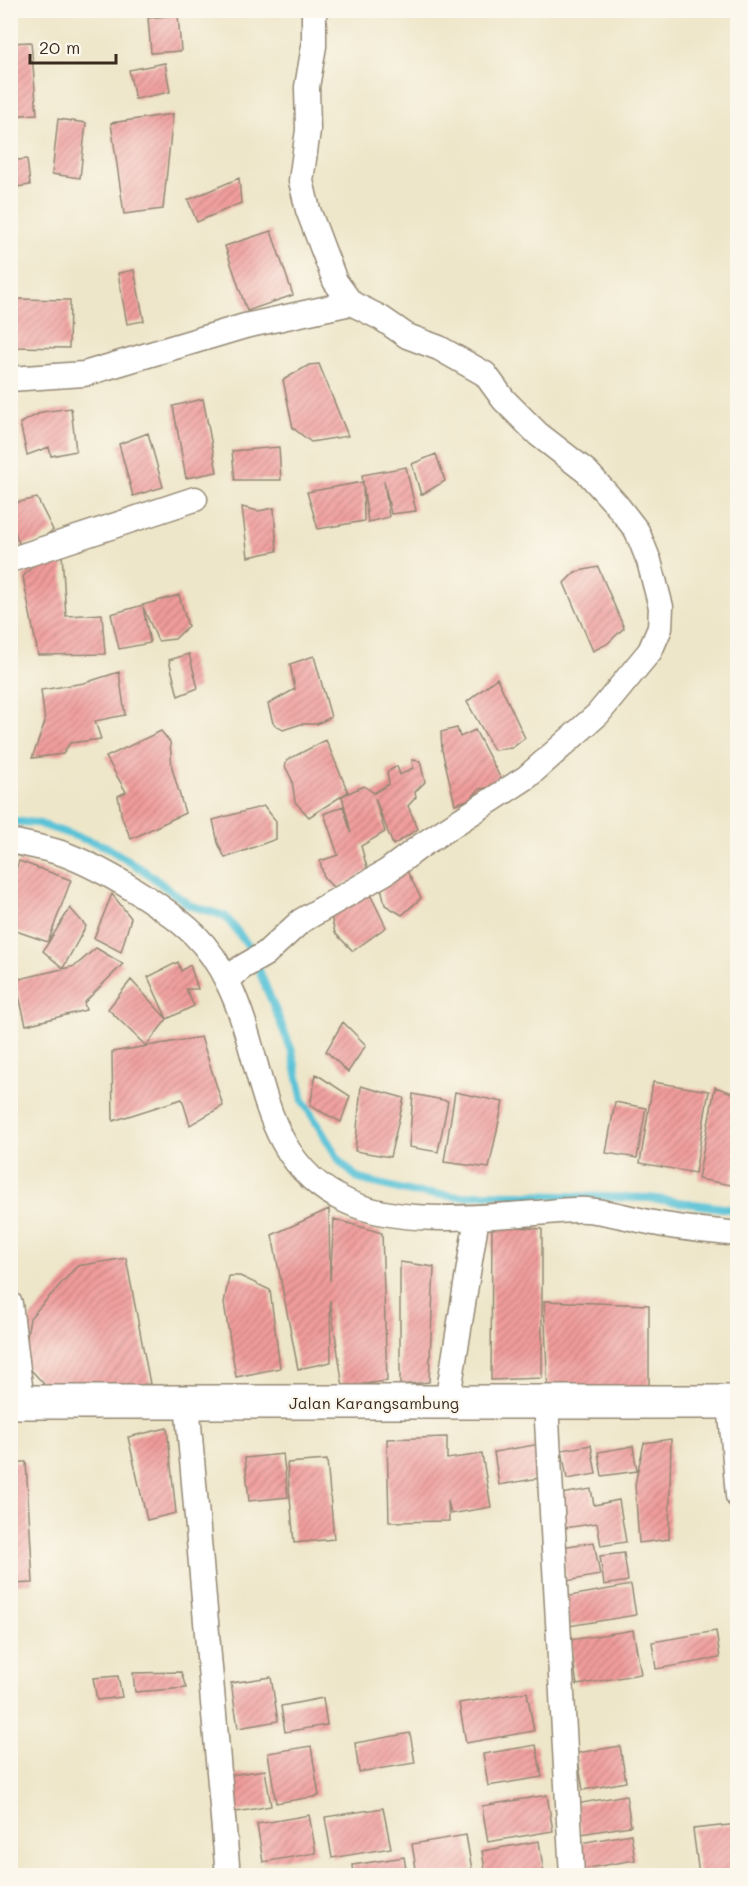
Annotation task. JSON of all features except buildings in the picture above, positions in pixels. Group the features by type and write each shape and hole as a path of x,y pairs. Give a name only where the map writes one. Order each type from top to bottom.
{"main road":[{"name":"Jalan Karangsambung","path":"16,1402 734,1402"}],"street":[{"path":"234,974 265,954 301,921 386,872 422,844 527,777 598,714 650,651 660,628 661,607 650,561 637,531 587,472 538,434 504,400 485,374 440,348 407,336 381,318 351,303 335,281 308,210 301,181 308,130 307,87 314,46 314,10"},
{"path":"10,379 84,374 224,331 351,303"},
{"path":"10,560 195,499"},
{"path":"10,841 62,853 86,863 140,895 194,934 234,974 238,1003 269,1115 294,1160 316,1183 347,1202 372,1210 405,1215 477,1217 586,1210 661,1225 738,1234"},
{"path":"447,1403 477,1217"},
{"path":"10,1304 16,1402"},
{"path":"187,1402 228,1875"},
{"path":"734,1402 738,1496"},
{"path":"546,1403 572,1875"}],"waterway":[{"path":"10,821 37,823 105,846 146,872 189,905 225,916 250,948 292,1051 303,1101 341,1163 359,1179 411,1192 463,1197 481,1194 649,1198 738,1210"}]}
